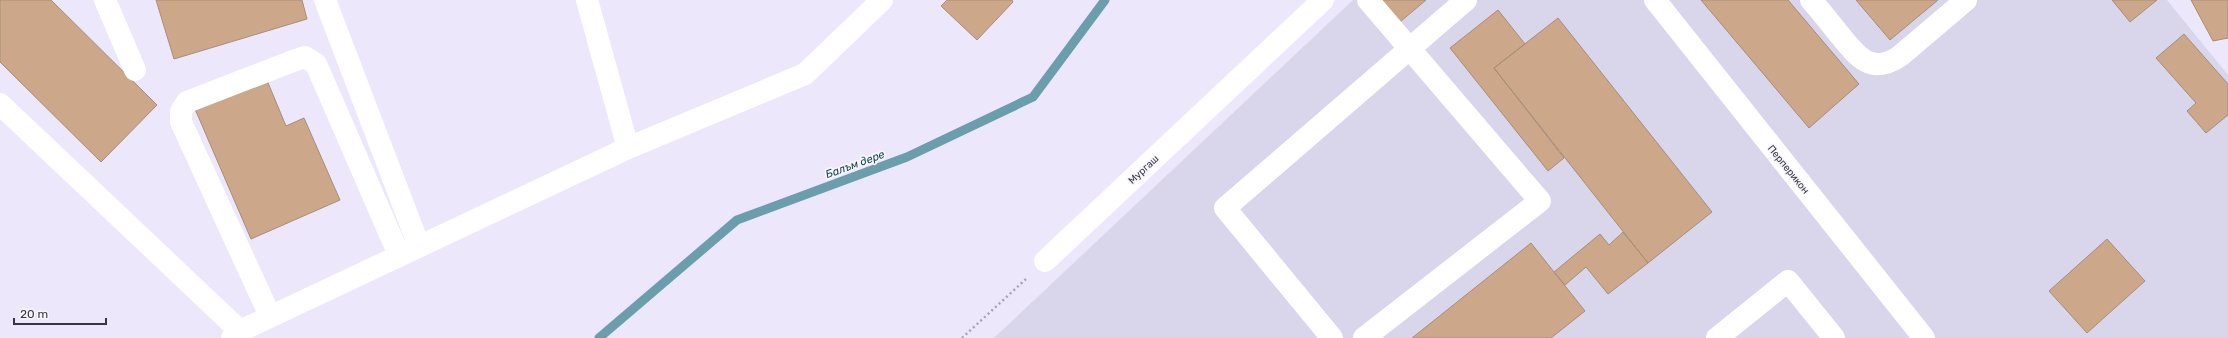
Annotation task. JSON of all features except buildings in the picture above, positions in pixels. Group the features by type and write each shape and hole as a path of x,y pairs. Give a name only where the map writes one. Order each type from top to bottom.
{"street":[{"path":"105,0 135,70"},
{"path":"325,0 409,250"},
{"path":"587,0 628,148"},
{"path":"0,104 236,334 270,316 409,250 628,148 805,74 882,0"},
{"name":"Мургаш","path":"1045,261 1323,0"},
{"path":"1364,338 1540,201 1368,0"},
{"path":"1332,338 1225,208 1466,0"},
{"name":"Перперикон","path":"1654,0 1924,338"},
{"path":"1811,0 1856,54 1873,64 1892,62 1966,0"},
{"path":"270,316 180,122 181,111 186,102 293,60 305,57 316,64 409,250"},
{"path":"1717,338 1788,281 1834,338"}],"path":[{"path":"962,338 1045,261"}],"shaded area":[{"path":"1353,0 2167,0 2228,75 2228,338 994,338"}],"waterway":[{"name":"Балъм дере","path":"599,338 737,220 907,157 1033,97 1105,0"}]}
